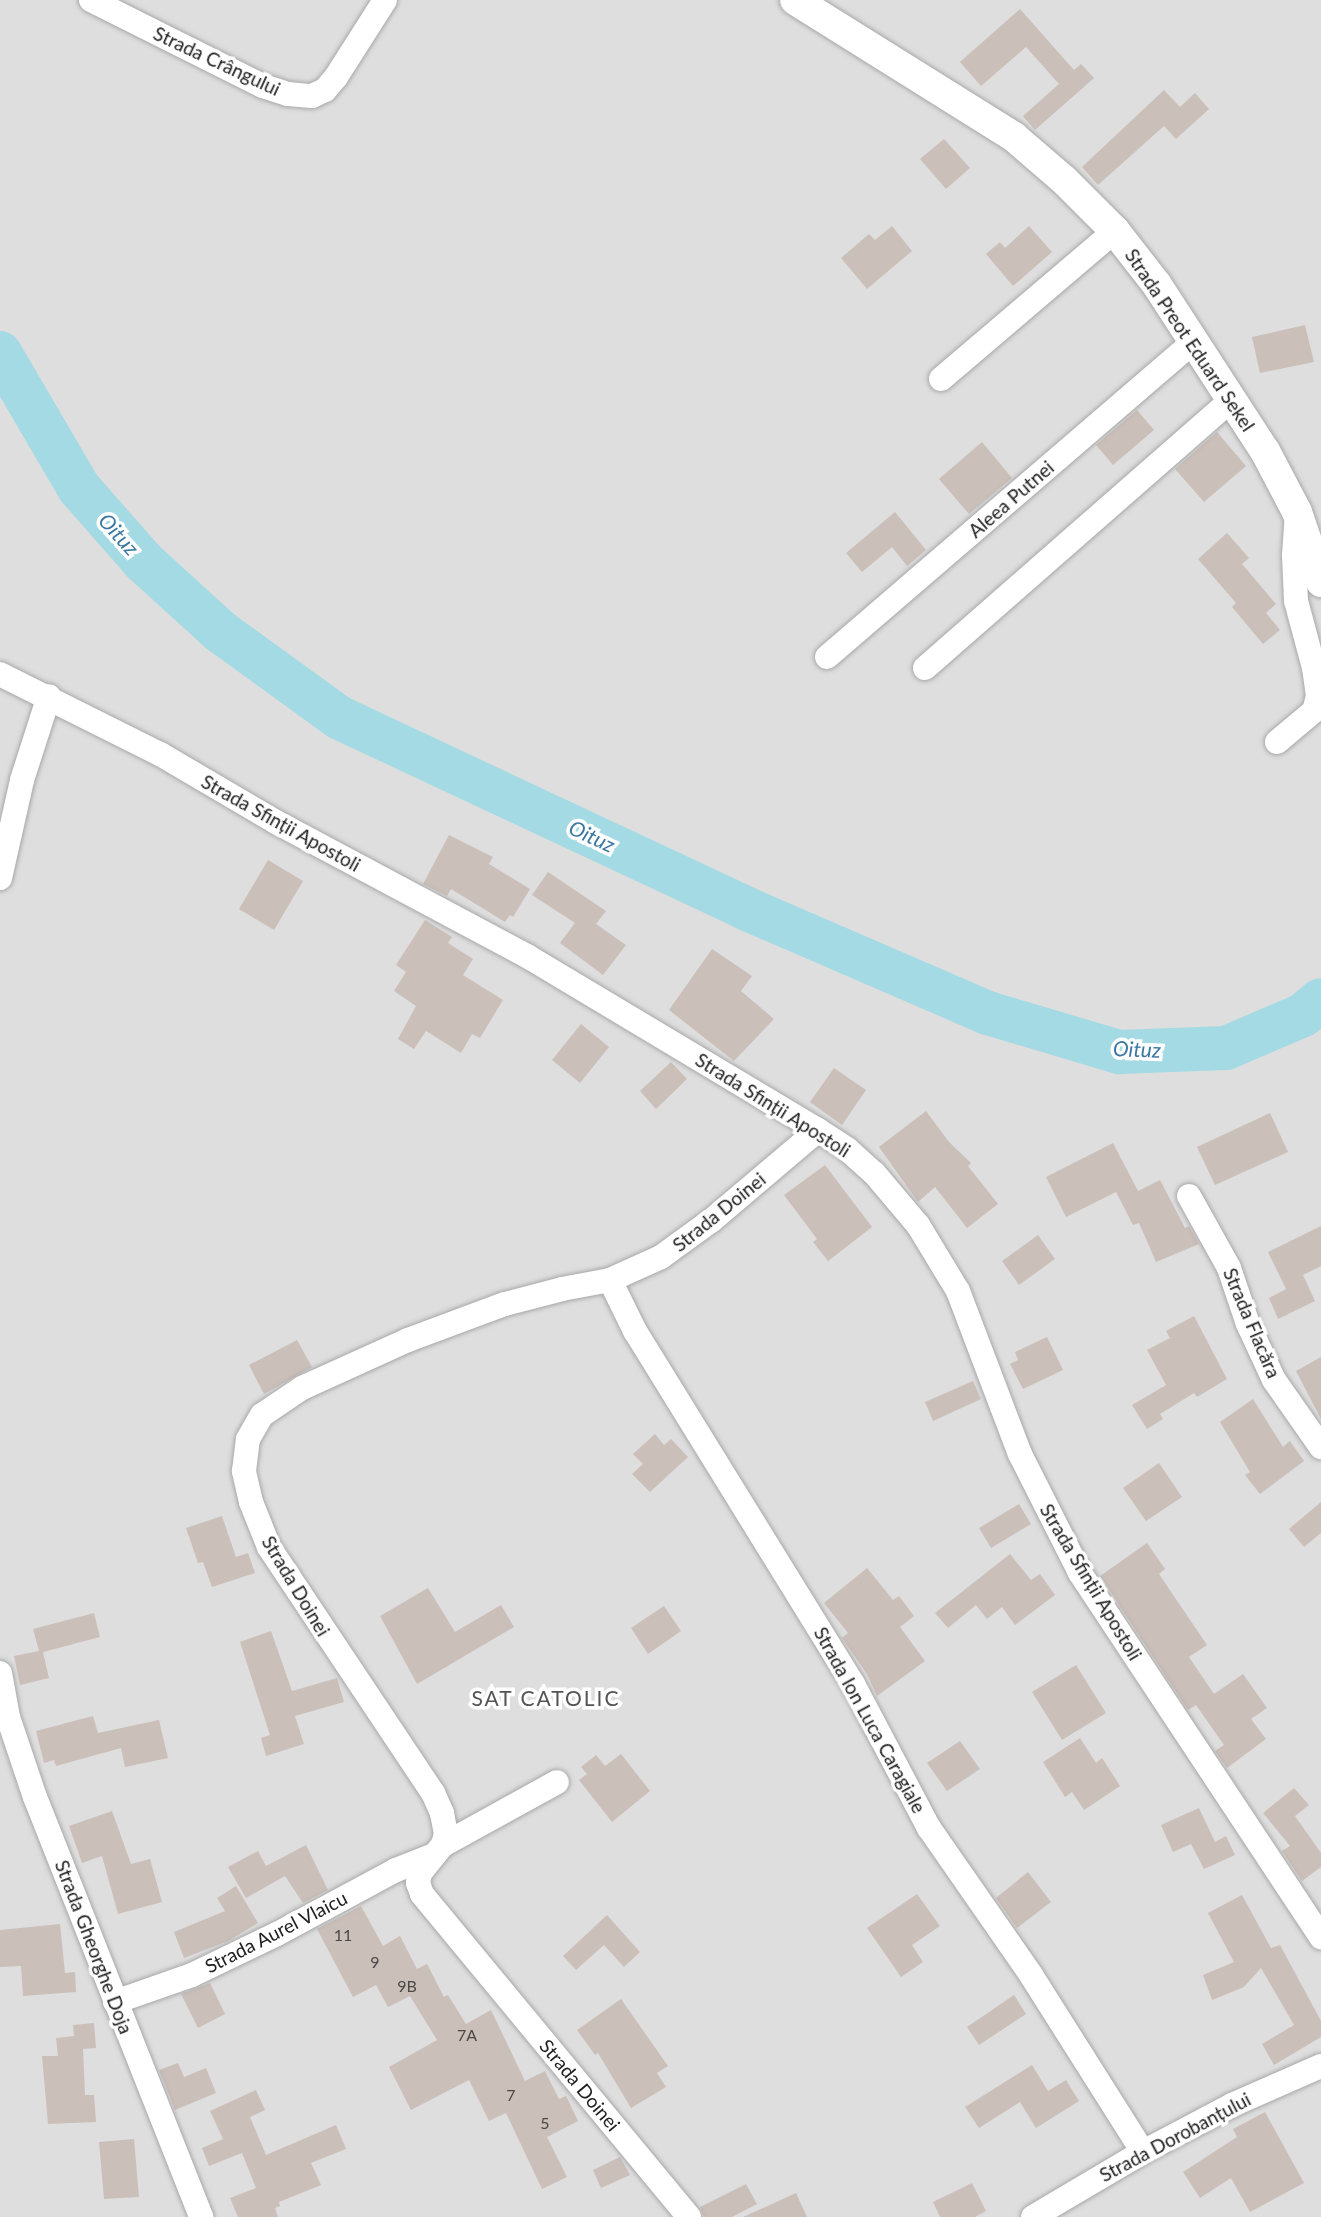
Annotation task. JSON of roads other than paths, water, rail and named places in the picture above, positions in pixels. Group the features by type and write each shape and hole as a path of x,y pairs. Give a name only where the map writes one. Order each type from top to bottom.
{"street":[{"name":"Strada Crângului","path":"91,0 263,86 288,94 312,96 325,90 336,77 385,0"},
{"name":"Strada Preot Eduard Sekel","path":"795,0 1014,137 1064,180 1115,231 1195,341 1265,451 1297,512 1321,582"},
{"path":"942,379 1115,231"},
{"name":"Aleea Putnei","path":"827,657 1195,341"},
{"path":"925,668 1232,399"},
{"path":"1277,742 1314,711 1318,696 1314,668 1296,601 1294,555 1297,512"},
{"name":"Strada Sfinții Apostoli","path":"0,674 160,754 276,822 527,956 818,1130 847,1149 874,1173 918,1225 958,1291 1020,1454 1065,1545 1321,1937"},
{"path":"0,878 22,780 48,696"},
{"name":"Strada Doinei","path":"689,2217 430,1906 418,1883 420,1873 438,1850 446,1834 433,1793 269,1547 251,1502 243,1471 248,1439 261,1415 280,1401 408,1340 505,1304 610,1280 661,1258 690,1238 818,1130"},
{"name":"Strada Flacăra","path":"1189,1196 1229,1268 1248,1324 1275,1380 1321,1447"},
{"name":"Strada Ion Luca Caragiale","path":"610,1280 635,1331 853,1684 929,1828 970,1892 1031,1975 1143,2152"},
{"name":"Strada Gheorghe Doja","path":"0,1673 8,1717 35,1797 201,2217"},
{"name":"Strada Aurel Vlaicu","path":"115,2002 192,1975 277,1934 438,1850 557,1782"},
{"name":"Strada Dorobanțului","path":"1033,2217 1143,2152 1232,2105 1321,2066"}],"waterway":[{"name":"Oituz","path":"0,353 79,488 144,562 221,632 340,718 745,908 988,1013 1119,1052 1226,1048 1303,1015 1321,1000"}],"district":[{"name":"SAT CATOLIC","path":"546,1698"}]}
